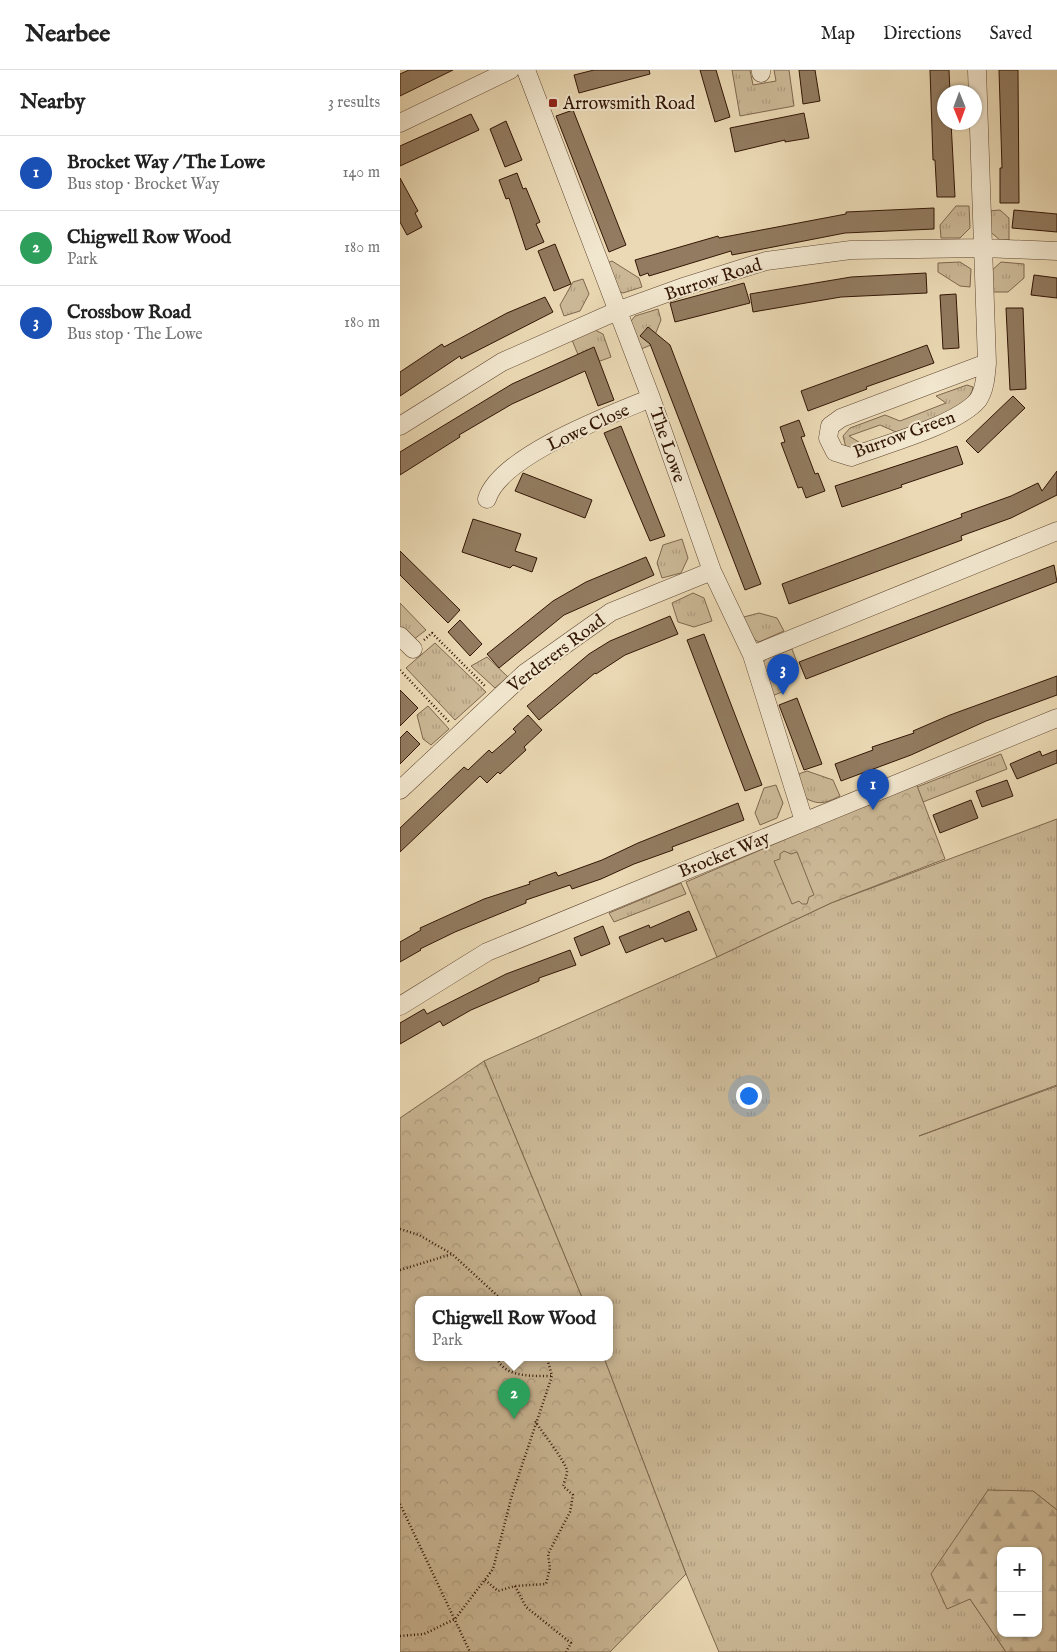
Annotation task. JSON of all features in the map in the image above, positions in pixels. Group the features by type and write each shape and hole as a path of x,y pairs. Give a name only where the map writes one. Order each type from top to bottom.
{"street":[{"path":"400,123 510,70"},
{"name":"The Lowe","path":"526,70 651,398 712,571 752,655 804,821"},
{"name":"Burrow Green","path":"977,70 987,363 985,382 978,400 954,418 851,457 835,452 828,438 830,426 841,418 987,363"},
{"name":"Burrow Road","path":"400,426 502,362 617,311 686,286 766,261 852,250 984,248 1057,251"},
{"name":"Lowe Close","path":"486,499 493,483 541,448 567,442 651,398"},
{"path":"752,655 1057,531"},
{"name":"Verderers Road","path":"400,790 525,673 610,612 712,571"},
{"path":"400,636 413,649"},
{"name":"Brocket Way","path":"400,1006 487,952 1057,718"}],"path":[{"path":"413,649 432,633 498,698"},
{"path":"400,670 460,734"},
{"path":"400,1229 419,1235 452,1254 498,1296"},
{"path":"400,1270 452,1254"},
{"path":"498,1361 519,1376 552,1376"},
{"path":"400,1636 424,1634 456,1619 493,1569 512,1496 535,1422 552,1376 548,1361"},
{"path":"485,1580 498,1591 515,1586 546,1584 550,1568 548,1554 570,1512 573,1495 563,1486 567,1472 565,1462 549,1444 535,1422"},
{"path":"400,1504 470,1652"},
{"path":"515,1586 526,1607 571,1643 566,1652"}],"green space":[{"path":"732,70 750,70 753,85 776,81 774,70 789,70 794,106 740,116"},
{"path":"956,206 969,206 970,228 960,238 941,238 940,225"},
{"path":"1000,210 1009,218 1009,240 1000,240 988,230 989,211"},
{"path":"612,261 639,278 642,287 623,293 612,289 604,264"},
{"path":"960,262 971,269 970,287 960,286 938,272 938,263"},
{"path":"1001,262 1024,264 1024,278 1008,292 991,292 990,272"},
{"path":"583,279 589,294 580,311 564,316 560,305 573,282"},
{"path":"658,309 661,320 651,345 636,351 627,326 635,316"},
{"path":"595,330 603,334 611,357 592,364 581,362 572,340"},
{"path":"967,385 973,387 970,396 963,404 953,410 896,432 880,425 849,436 862,444 851,449 846,448 843,436 850,428 885,415 900,421 946,403 936,396"},
{"path":"682,539 688,558 681,573 662,578 657,563 663,545"},
{"path":"693,593 704,598 712,621 694,627 678,622 672,603"},
{"path":"400,603 426,630 413,640 400,627"},
{"path":"759,613 777,618 784,631 759,642 748,636 740,618"},
{"path":"435,643 486,692 455,720 406,668"},
{"path":"792,649 798,665 782,692 772,696 760,667 766,659"},
{"path":"487,657 508,677 495,688 471,666"},
{"path":"428,706 449,729 431,745 423,739 417,715"},
{"path":"1001,754 1007,769 923,802 917,787"},
{"path":"807,771 833,780 840,796 822,802 814,802 804,797 796,775"},
{"path":"916,783 945,859 831,903 717,957 686,882"},
{"path":"776,785 783,803 777,818 760,825 755,813 764,788"},
{"path":"1057,819 1057,1085 919,1136 1057,1086 1057,1510 1033,1491 1000,1547 997,1547 997,1553 970,1599 1006,1652 719,1652 686,1574 605,1361 613,1361 613,1296 581,1296 484,1061 717,957 831,903"},
{"path":"784,851 791,854 797,852 814,895 809,897 807,904 802,904 799,901 792,904 774,861 780,859 780,854"},
{"path":"681,883 686,894 614,922 609,913"},
{"path":"484,1061 581,1296 415,1296 415,1361 605,1361 686,1574 610,1652 400,1652 400,1118"},
{"path":"988,1490 1033,1491 1057,1510 1057,1652 1006,1652 970,1599 947,1609 931,1574"}],"building":[{"path":"409,70 453,70 400,96 400,74"},
{"path":"594,70 649,70 650,74 579,93 574,75"},
{"path":"700,70 716,70 730,117 715,122"},
{"path":"799,70 815,70 820,101 803,104"},
{"path":"930,70 949,70 950,85 937,85 937,130 951,130 955,197 937,197 935,160 933,160"},
{"path":"999,70 1018,70 1019,203 1000,203 1000,168 1002,168"},
{"path":"573,110 626,245 609,252 556,116"},
{"path":"804,113 809,138 785,142 785,140 735,152 730,128"},
{"path":"471,114 479,130 400,166 400,146"},
{"path":"506,121 522,160 505,167 490,129"},
{"path":"517,173 523,189 526,188 540,222 536,224 544,242 526,250 509,198 506,199 499,180"},
{"path":"400,178 418,211 415,213 422,227 407,235 400,222"},
{"path":"934,208 934,229 845,233 732,255 731,251 649,276 648,273 640,276 635,260 718,236 719,238 846,214 846,212"},
{"path":"1014,210 1057,214 1057,232 1012,228"},
{"path":"555,244 571,284 554,291 538,251"},
{"path":"926,273 927,293 841,297 753,312 750,294 851,277"},
{"path":"1034,275 1057,278 1057,298 1031,295"},
{"path":"744,283 750,303 675,322 670,303"},
{"path":"956,294 959,348 943,349 940,295"},
{"path":"545,297 553,312 461,359 460,356 400,396 400,372 442,344 444,347 507,313"},
{"path":"1006,308 1023,308 1026,389 1010,390"},
{"path":"648,327 670,345 761,584 745,590 650,344 640,336"},
{"path":"927,345 934,363 866,387 867,389 808,411 801,391"},
{"path":"594,347 614,400 598,406 585,371 512,404 459,435 460,437 400,475 400,452 512,384"},
{"path":"1013,396 1025,408 978,453 966,441"},
{"path":"799,420 805,436 801,437 815,474 818,473 825,491 806,498 802,487 798,488 781,443 785,442 780,427"},
{"path":"621,426 665,536 650,541 604,433"},
{"path":"957,446 963,464 842,507 835,486"},
{"path":"1057,471 1057,495 1011,518 961,536 962,540 789,604 782,584 962,517 961,514 1011,496 1038,483 1042,491"},
{"path":"523,473 592,500 585,518 515,491"},
{"path":"473,519 521,534 515,551 537,558 532,572 513,565 510,568 462,552"},
{"path":"400,551 460,610 448,623 400,575"},
{"path":"646,557 654,575 564,615 499,668 487,654 553,601 586,582"},
{"path":"1054,565 1057,582 806,679 799,662"},
{"path":"670,616 678,634 625,655 595,673 539,720 527,706 589,654 610,641"},
{"path":"460,620 482,644 470,656 448,632"},
{"path":"704,634 762,785 745,791 687,640"},
{"path":"1057,676 1057,695 986,721 911,755 841,781 835,764 873,750 872,747 914,733 913,731 950,715"},
{"path":"400,690 418,708 400,726"},
{"path":"797,698 822,764 804,770 779,705"},
{"path":"528,715 542,730 524,747 526,750 500,774 498,772 487,783 480,776 400,852 400,828 464,767 468,770 489,750 492,753 516,732 513,729"},
{"path":"407,731 420,744 400,764 400,738"},
{"path":"1057,750 1057,763 1017,779 1010,764 1040,751 1042,756"},
{"path":"1007,780 1013,796 982,807 976,791"},
{"path":"971,800 978,818 940,833 933,815"},
{"path":"738,803 744,820 672,847 673,850 634,864 601,879 572,889 570,885 526,900 526,903 455,932 420,949 400,962 400,942 421,930 420,928 484,899 530,884 529,882 556,872 558,876 602,860 638,843"},
{"path":"689,911 697,930 665,942 663,938 626,953 619,937 649,925 650,928"},
{"path":"603,926 610,944 581,956 574,938"},
{"path":"570,950 576,965 539,978 539,981 471,1010 443,1026 440,1021 400,1044 400,1023 424,1009 427,1014 506,974"}],"place":[{"name":"Arrowsmith Road","path":"553,103"},
{"name":"Crossbow Road","path":"783,695"},
{"name":"Brocket Way / The Lowe","path":"873,810"},
{"name":"Chigwell Row Wood","path":"514,1419"}]}
